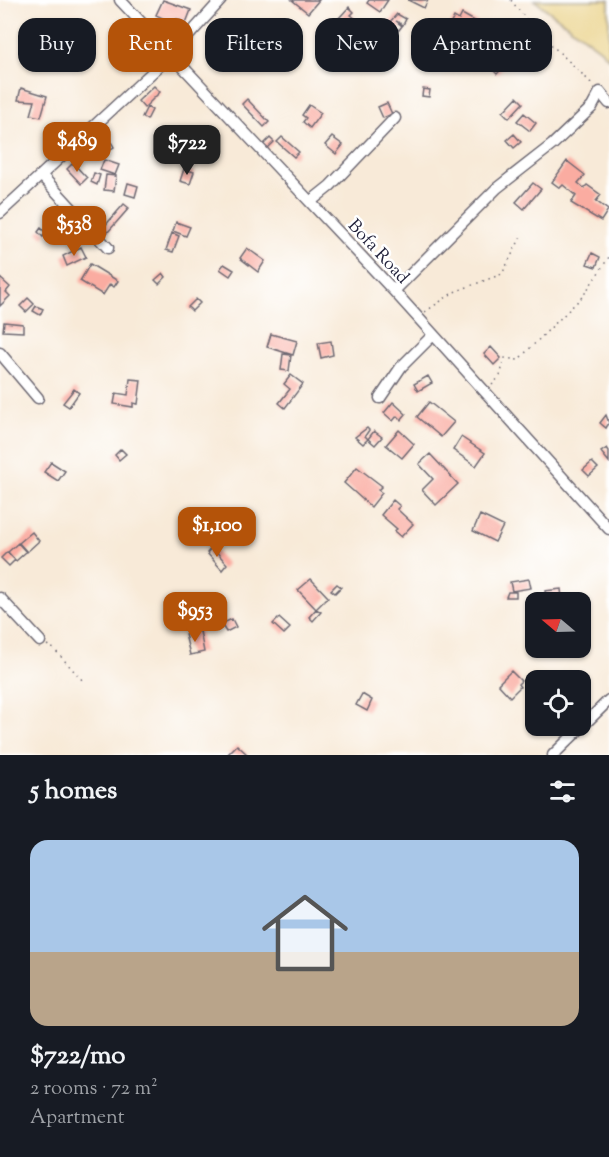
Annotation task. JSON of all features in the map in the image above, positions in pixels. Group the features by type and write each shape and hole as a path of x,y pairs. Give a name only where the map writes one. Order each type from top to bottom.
{"street":[{"name":"Bofa Road","path":"120,0 137,18"},
{"path":"193,31 221,0"},
{"path":"0,213 153,72"},
{"name":"Bofa Road","path":"189,72 394,291 609,528"},
{"path":"394,291 497,188 552,145 592,107 600,92 609,104"},
{"path":"310,202 330,186 395,118"},
{"path":"41,175 108,248"},
{"path":"380,398 400,367 433,335"},
{"path":"0,352 38,398"},
{"path":"0,598 40,641"},
{"path":"553,755 609,700"}],"path":[{"path":"511,0 526,18"},
{"path":"552,45 570,60 600,92"},
{"path":"417,317 454,292 502,274 522,235"},
{"path":"485,392 500,376 505,358 518,360 583,296 609,257"},
{"path":"40,641 54,649 84,682"}],"sand":[{"path":"534,0 609,0 609,59 601,50"}],"building":[{"path":"163,0 191,10 188,18 162,18 156,15"},
{"path":"292,0 319,0 308,13"},
{"path":"369,0 388,0 380,12 367,3"},
{"path":"408,0 428,0 424,8"},
{"path":"349,7 354,12 351,15 355,18 339,18"},
{"path":"397,14 406,19 403,25 399,23 399,18 393,18"},
{"path":"154,86 160,92 144,108 138,101"},
{"path":"21,88 47,96 41,117 31,115 35,101 18,100"},
{"path":"423,89 430,90 429,97 422,96"},
{"path":"517,97 523,103 509,118 503,112"},
{"path":"247,99 269,122 264,127 242,104"},
{"path":"387,103 392,114 383,118 378,107"},
{"path":"309,105 321,113 310,128 303,122 306,118 302,115"},
{"path":"147,107 152,110 147,120 142,117"},
{"path":"524,113 536,123 530,131 517,121"},
{"path":"514,134 521,142 514,148 507,140"},
{"path":"282,137 299,152 294,157 277,142"},
{"path":"332,137 343,145 336,154 325,145"},
{"path":"270,138 274,142 267,149 263,145"},
{"path":"110,140 114,147 108,151 104,144"},
{"path":"104,160 119,165 115,175 100,170"},
{"path":"567,161 585,175 578,183 584,188 587,185 601,195 596,201 608,210 601,221 571,203 576,196 563,185 560,188 552,182"},
{"path":"73,163 87,178 81,184 67,169"},
{"path":"184,169 194,172 190,184 180,181"},
{"path":"94,173 100,175 97,185 91,182"},
{"path":"106,175 116,176 114,191 104,190"},
{"path":"128,183 138,186 135,197 125,194"},
{"path":"533,183 541,189 524,209 516,202"},
{"path":"124,204 129,208 108,232 103,228"},
{"path":"176,222 190,227 186,236 173,231"},
{"path":"41,228 46,233 43,237 38,232"},
{"path":"172,233 179,236 173,252 166,250"},
{"path":"81,247 86,257 67,266 63,256"},
{"path":"247,248 265,261 258,272 240,258"},
{"path":"592,253 600,257 596,267 587,264"},
{"path":"90,264 118,281 114,287 110,284 103,295 80,281"},
{"path":"224,264 234,270 230,276 220,269"},
{"path":"163,273 166,277 159,284 155,280"},
{"path":"0,278 10,287 6,292 10,296 0,306"},
{"path":"28,298 34,304 26,312 20,306"},
{"path":"196,299 200,303 192,311 188,307"},
{"path":"36,306 43,309 40,315 33,311"},
{"path":"4,322 23,324 23,332 3,331"},
{"path":"271,334 297,341 293,355 267,347"},
{"path":"331,341 333,355 321,358 318,343"},
{"path":"491,347 501,358 494,365 484,354"},
{"path":"283,354 291,355 289,371 281,370"},
{"path":"291,375 303,384 285,408 279,403 290,389 284,384"},
{"path":"428,376 432,383 418,391 414,384"},
{"path":"130,379 141,380 138,404 133,403 133,407 114,404 116,393 128,395"},
{"path":"74,389 79,393 69,407 63,403"},
{"path":"393,402 406,414 401,420 397,416 393,421 384,413"},
{"path":"429,402 454,422 441,437 417,417"},
{"path":"606,415 609,423 606,428 600,423"},
{"path":"367,428 369,430 365,436 368,439 363,444 355,437"},
{"path":"399,430 414,444 402,458 386,445"},
{"path":"374,431 382,437 375,445 368,439"},
{"path":"461,437 485,453 476,466 453,450"},
{"path":"607,448 609,451 609,462 601,452"},
{"path":"121,449 126,454 119,460 115,455"},
{"path":"430,454 458,484 436,505 422,490 433,479 419,464"},
{"path":"51,462 65,471 58,481 44,472"},
{"path":"592,462 598,468 589,476 583,470"},
{"path":"357,467 382,486 378,490 382,493 371,507 344,483"},
{"path":"393,500 400,506 397,509 413,524 401,537 394,531 397,529 381,515"},
{"path":"480,515 503,526 495,542 473,531"},
{"path":"187,522 201,534 198,538 184,525"},
{"path":"32,532 39,541 27,552 19,543"},
{"path":"18,543 26,552 16,561 8,552"},
{"path":"212,547 227,564 222,570 207,553"},
{"path":"7,552 15,560 9,566 1,558"},
{"path":"311,579 328,597 316,609 298,590"},
{"path":"529,579 531,588 512,591 510,582"},
{"path":"337,584 341,587 335,593 331,590"},
{"path":"561,589 561,592 545,592"},
{"path":"508,592 516,592 516,597 506,597"},
{"path":"316,609 321,612 313,621 309,617"},
{"path":"279,618 290,628 284,634 273,624"},
{"path":"232,619 236,627 226,632 221,624"},
{"path":"200,631 204,652 190,655 185,634"},
{"path":"511,671 521,681 518,684 520,687 510,697 498,684"},
{"path":"362,694 372,700 367,711 356,705"},
{"path":"237,745 248,755 227,755"}]}
